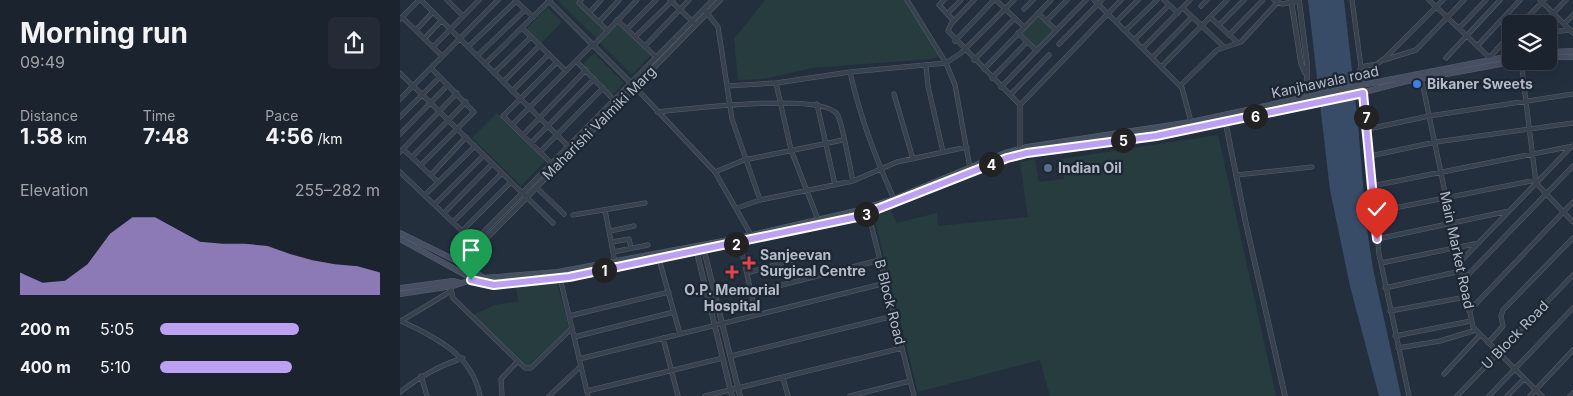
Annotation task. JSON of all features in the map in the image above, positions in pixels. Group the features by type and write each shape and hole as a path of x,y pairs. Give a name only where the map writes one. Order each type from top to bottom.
{"main road":[{"path":"1557,52 1573,51"},
{"name":"Kanjhawala road","path":"471,280 494,285 560,278 660,259 818,219 867,210 1005,153 1020,149 1156,136 1318,104 1491,58 1502,57"},
{"path":"1557,58 1573,57"},
{"name":"Kanjhawala road","path":"703,247 740,243 821,225 1007,158 1058,146 1191,122 1360,86 1502,63"},
{"path":"400,233 459,262 474,273 471,280"},
{"path":"400,240 455,267 471,280"},
{"name":"Kanjhawala road","path":"474,273 489,279 558,272 696,249"},
{"path":"400,294 450,286 471,280"},
{"path":"400,288 450,286"}],"street":[{"path":"442,56 425,38 401,18 419,0 572,150"},
{"path":"447,0 463,16"},
{"path":"433,47 479,0"},
{"path":"400,99 498,0"},
{"path":"468,47 515,0 533,17"},
{"path":"485,64 549,0 715,172 751,235"},
{"path":"581,0 579,3 608,30"},
{"path":"589,12 601,0"},
{"path":"598,22 619,0"},
{"path":"512,125 637,0"},
{"path":"627,29 656,0"},
{"path":"635,38 671,0 694,23"},
{"path":"645,46 689,0"},
{"name":"Maharishi Valmiki Marg","path":"478,245 635,87 694,23 720,0"},
{"path":"907,0 946,62 954,85 970,168"},
{"path":"944,0 939,5 954,21"},
{"path":"947,14 961,0"},
{"path":"974,0 954,21 948,31 964,50 1020,105"},
{"path":"956,41 995,0 1024,27"},
{"path":"727,86 776,83 850,72 926,66 946,62 964,50 1014,0"},
{"path":"1024,9 1033,0"},
{"path":"984,69 1051,0"},
{"path":"1046,21 1067,0"},
{"path":"1076,0 1081,5"},
{"path":"1001,86 1086,0"},
{"path":"1094,0 1180,86 1185,94 1191,122"},
{"path":"1060,44 1102,0"},
{"path":"1020,149 1020,105 1121,0"},
{"path":"1116,22 1138,0"},
{"path":"1125,31 1157,0"},
{"path":"1164,0 1178,13"},
{"path":"1143,48 1190,0"},
{"path":"1201,6 1208,0"},
{"path":"1161,67 1227,0"},
{"path":"1219,25 1244,0"},
{"path":"1229,35 1262,0"},
{"path":"1352,0 1361,67 1359,71 1360,86"},
{"path":"1430,0 1468,34 1491,58 1502,45"},
{"path":"1382,61 1442,0"},
{"path":"1361,67 1377,64 1416,50 1464,0"},
{"path":"1460,27 1486,0"},
{"path":"1446,58 1500,0"},
{"path":"1478,45 1520,0"},
{"path":"1553,13 1566,0"},
{"name":"Maharishi Valmiki Marg","path":"706,11 710,1"},
{"path":"1180,86 1223,46 1238,43 1276,1 1299,1 1307,63 1305,74 1307,106"},
{"path":"1292,1 1301,63 1305,74"},
{"path":"1529,15 1542,1 1572,31"},
{"path":"1134,40 1169,5"},
{"path":"1183,8 1223,46"},
{"path":"477,56 525,10"},
{"path":"706,11 718,27 730,106 744,160 760,200"},
{"path":"416,30 433,12"},
{"path":"1038,13 1056,30"},
{"path":"1564,24 1573,15"},
{"path":"1152,58 1192,17"},
{"path":"1210,17 1238,43"},
{"path":"974,60 1015,18"},
{"path":"617,20 656,57"},
{"path":"425,38 442,21"},
{"name":"Maharishi Valmiki Marg","path":"474,273 475,251 478,245 478,238 521,192 656,57 694,23"},
{"path":"522,28 566,71"},
{"path":"1557,32 1572,31"},
{"path":"1018,33 1036,50"},
{"path":"494,73 531,37"},
{"path":"992,78 1027,42"},
{"path":"503,82 540,45"},
{"path":"512,91 549,54"},
{"path":"1010,95 1049,55"},
{"path":"576,61 618,104"},
{"path":"551,163 503,116 557,62"},
{"path":"926,66 928,86 943,152"},
{"path":"421,165 474,112 431,68"},
{"path":"523,135 586,70"},
{"path":"1522,70 1536,182 1545,194 1573,222"},
{"path":"850,72 861,118 880,170 894,199"},
{"path":"401,76 554,224"},
{"name":"Main Market Road","path":"1421,76 1471,321 1480,335 1542,396"},
{"path":"400,117 440,77"},
{"path":"531,143 594,79"},
{"path":"776,83 791,150 821,225"},
{"path":"400,134 448,84"},
{"path":"540,152 603,88"},
{"path":"438,182 402,150 457,93"},
{"path":"894,94 913,158"},
{"path":"1360,94 1368,128 1377,239 1385,288 1409,396"},
{"path":"1368,128 1429,116 1573,94"},
{"path":"412,157 466,102"},
{"path":"657,112 779,102 817,104 830,108 839,116 853,180"},
{"path":"817,104 835,185"},
{"path":"1224,115 1286,396"},
{"path":"1370,156 1436,142 1573,123"},
{"path":"431,175 466,137"},
{"path":"715,172 744,160 843,140"},
{"path":"1372,186 1573,145"},
{"path":"1460,263 1573,145"},
{"path":"425,195 475,146"},
{"path":"737,208 760,200 807,192 853,180 897,162 967,147"},
{"path":"435,204 484,155"},
{"path":"444,213 492,164"},
{"path":"1462,280 1573,166"},
{"path":"1236,176 1312,167"},
{"path":"400,172 462,231 475,251"},
{"path":"453,222 502,173"},
{"path":"540,174 544,178"},
{"path":"462,231 511,182"},
{"path":"1374,212 1536,182"},
{"path":"536,187 564,214"},
{"path":"1469,311 1573,202"},
{"path":"573,216 645,203"},
{"path":"605,210 616,268"},
{"name":"B Block Road","path":"867,210 914,396"},
{"path":"1377,239 1510,211"},
{"path":"610,231 634,226"},
{"path":"1488,343 1503,326 1501,316 1504,310 1573,238"},
{"path":"612,242 629,239 631,248"},
{"path":"740,243 756,315"},
{"path":"1381,263 1479,243"},
{"path":"613,252 648,245"},
{"path":"703,247 740,396"},
{"path":"696,249 732,396"},
{"path":"660,259 680,334"},
{"path":"747,274 796,259"},
{"path":"751,294 880,260"},
{"path":"1385,288 1461,271"},
{"name":"U Block Road","path":"1457,396 1573,275"},
{"path":"560,278 588,394 723,358"},
{"path":"579,359 886,284"},
{"path":"480,396 475,376 463,358 450,346 401,321 450,286 453,298 526,368 531,368 572,328"},
{"path":"569,316 668,292"},
{"path":"1390,311 1466,297"},
{"path":"1488,396 1573,308"},
{"path":"574,337 674,312"},
{"path":"731,356 894,316"},
{"path":"1395,336 1471,321"},
{"path":"1398,348 1440,341 1476,330"},
{"path":"1444,374 1480,335"},
{"path":"663,338 678,396"},
{"path":"705,396 902,348"},
{"path":"1530,396 1573,350"},
{"path":"400,392 421,376 445,364 463,358"},
{"path":"502,396 501,379 518,361"},
{"path":"549,396 581,366"},
{"path":"421,376 427,396"},
{"path":"783,378 788,396"},
{"path":"1507,396 1524,378"},
{"path":"850,396 910,381"},
{"path":"1570,396 1573,393"}],"green space":[{"path":"557,0 584,0 579,5 605,31 597,39"},
{"path":"765,0 905,0 940,56 931,59 812,68 764,79 738,80 734,39"},
{"path":"547,7 562,22 541,43 526,29"},
{"path":"1038,15 1053,30 1036,48 1021,34"},
{"path":"618,22 651,55 632,75 599,42"},
{"path":"594,53 624,83 612,95 582,65"},
{"path":"497,113 545,161 521,186 472,138"},
{"path":"1218,135 1276,396 1050,396 1040,360 918,392 874,217 891,210 897,223 937,213 938,226 1028,217 1020,162 1035,159 1039,182 1064,179 1061,159"},
{"path":"557,282 569,328 528,367 472,315 495,305 518,301 516,286"}],"water":[{"path":"1308,0 1344,0 1358,124 1366,222 1373,269 1401,396 1379,396 1350,286 1330,190"}],"place":[{"name":"Bikaner Sweets","path":"1417,84"},
{"name":"Indian Oil","path":"1048,168"},
{"name":"Sanjeevan Surgical Centre","path":"749,263"},
{"name":"O.P. Memorial Hospital","path":"732,272"}],"route":[{"path":"471,280 482,284 494,285 569,277 740,243 857,217 1007,158 1027,153 1156,136 1318,104 1363,93 1368,128 1377,239"}]}
